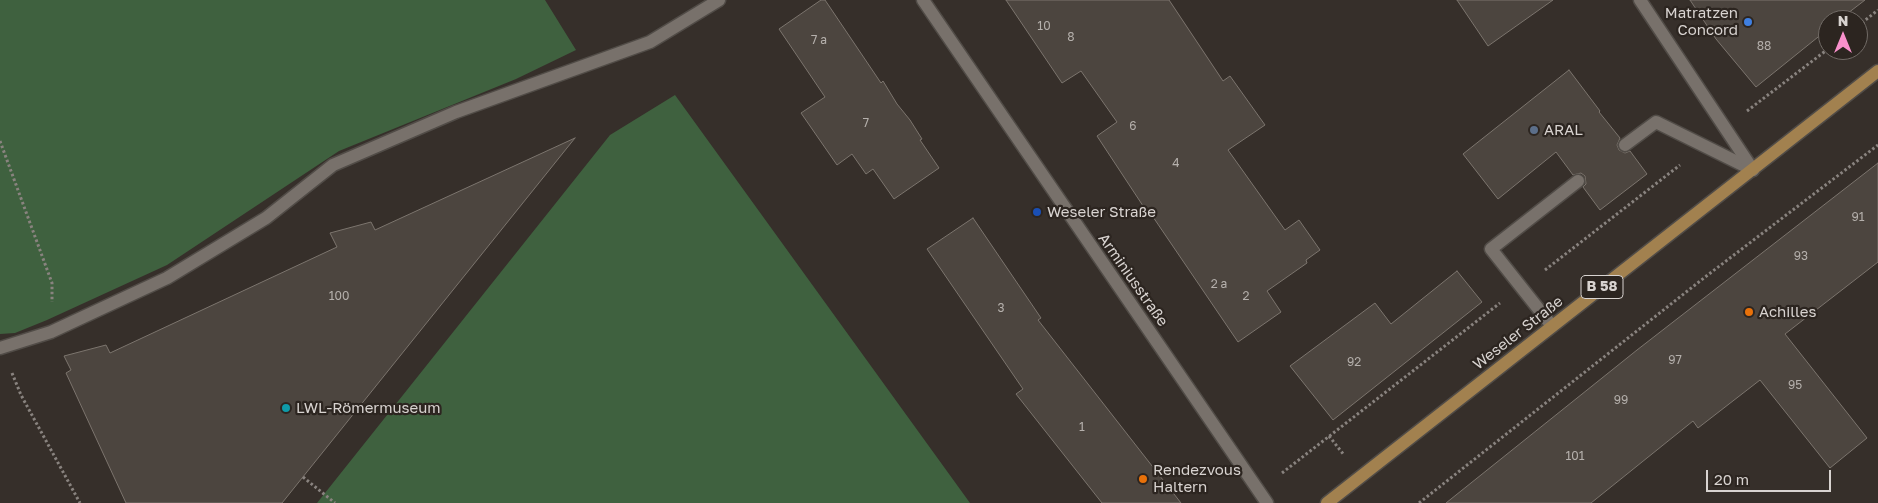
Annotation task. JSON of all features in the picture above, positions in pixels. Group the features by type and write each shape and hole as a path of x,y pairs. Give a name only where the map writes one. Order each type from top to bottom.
{"main road":[{"name":"Weseler Straße","path":"1327,503 1878,71"}],"street":[{"path":"1,347 51,332 166,278 266,218 333,165 456,112 650,42 719,0"},
{"name":"Arminiusstraße","path":"923,0 1267,503"},
{"path":"1640,0 1753,170"},
{"path":"1625,144 1656,122 1753,170"},
{"path":"1552,326 1491,249 1578,181"}],"path":[{"path":"1868,18 1878,10"},
{"path":"0,142 52,283 51,332"},
{"path":"1419,503 1709,274 1878,145"},
{"path":"1,347 21,395 80,503"},
{"path":"303,477 335,503"}],"green space":[{"path":"0,0 545,0 576,50 516,79 339,151 167,265 47,320 15,333 0,334"},
{"path":"675,95 970,503 317,503 610,135"}],"building":[{"path":"821,0 825,0 881,83 883,81 897,104 910,120 922,139 920,140 939,168 894,199 873,169 866,174 852,154 837,165 801,113 825,97 779,29"},
{"path":"1006,0 1169,0 1223,81 1230,76 1265,125 1228,150 1285,230 1299,220 1320,250 1306,260 1307,263 1267,291 1281,312 1238,342 1151,214 1149,215 1097,136 1117,122 1081,71 1062,83"},
{"path":"1457,0 1553,0 1488,46"},
{"path":"1690,0 1865,0 1852,10 1818,10 1818,37 1756,87 1716,39"},
{"name":"ARAL","path":"1569,70 1620,138 1617,145 1619,150 1625,153 1630,151 1647,174 1600,210 1583,187 1586,184 1585,176 1581,173 1573,175 1556,152 1498,199 1463,154"},
{"path":"575,138 282,503 126,503 66,373 71,370 64,356 106,345 110,353 337,247 330,233 371,222 375,230"},
{"path":"1878,163 1878,262 1785,334 1867,438 1830,468 1760,380 1698,428 1693,421 1591,503 1446,503 1637,350"},
{"path":"973,218 1041,318 1038,320 1181,503 1102,503 1016,394 1023,389 927,249"},
{"path":"1457,271 1482,302 1333,420 1290,366 1375,303 1391,324"}],"place":[{"name":"Matratzen Concord","path":"1748,22"},
{"name":"ARAL","path":"1534,130"},
{"name":"Weseler Straße","path":"1037,212"},
{"name":"Achilles","path":"1749,312"},
{"name":"LWL-Römermuseum","path":"286,408"},
{"name":"Rendezvous Haltern","path":"1143,479"}]}
